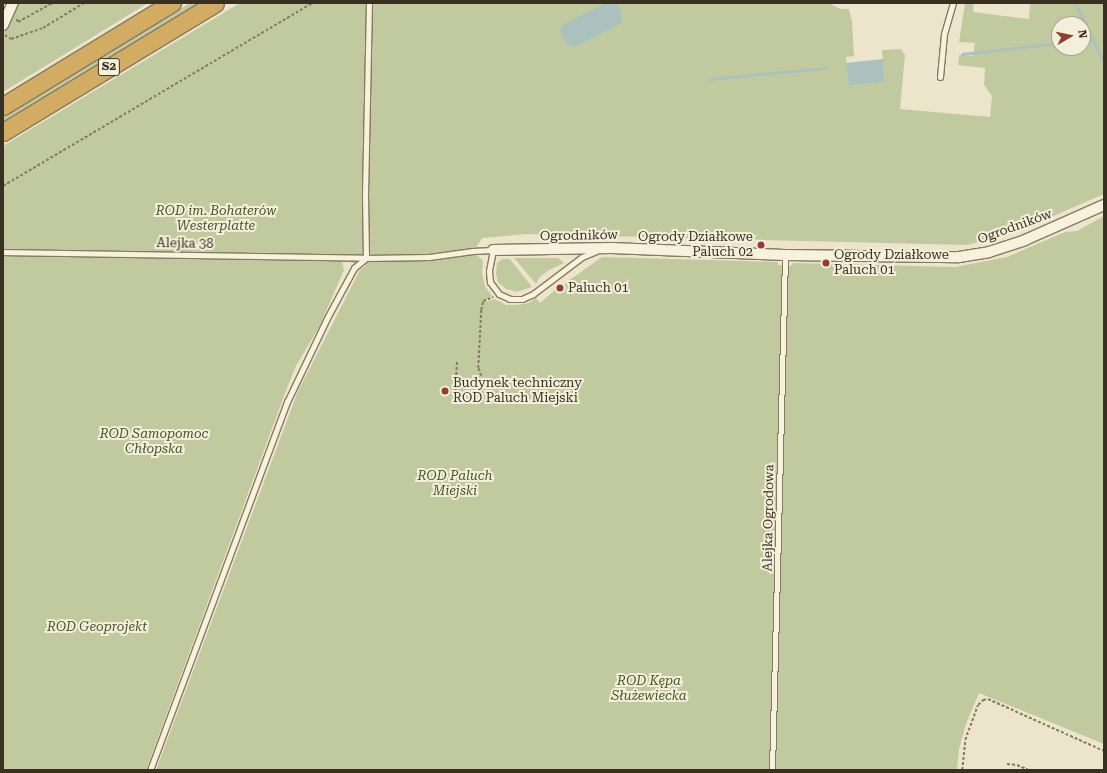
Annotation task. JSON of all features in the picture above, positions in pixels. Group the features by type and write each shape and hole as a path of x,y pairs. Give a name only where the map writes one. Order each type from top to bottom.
{"highway":[{"name":"S2","path":"3,106 172,3"},
{"name":"S2","path":"3,132 215,3"}],"street":[{"path":"3,25 13,3"},
{"name":"Ogrodników","path":"493,250 611,248 785,255 945,257 975,255 1024,240 1104,205"}],"lane":[{"path":"150,770 287,402 325,323 354,268 366,258 365,194 369,3"},
{"path":"940,77 944,34 953,3"},
{"path":"493,250 489,270 490,282 499,294 510,299 522,299 533,294 582,257 611,248"},
{"name":"Ogrodników","path":"476,251 493,250"},
{"name":"Alejka 38","path":"3,252 366,258 428,257 476,251"},
{"name":"Alejka Ogrodowa","path":"772,770 785,255"}],"path":[{"path":"17,16 18,22 52,3"},
{"path":"3,34 11,39 42,28 84,3"},
{"path":"3,186 312,3"},
{"path":"481,376 478,368 483,301 486,300"},
{"path":"455,395 457,362"},
{"path":"962,770 965,740 978,705 983,700 988,700 1104,751"},
{"path":"1007,764 1017,765 1029,770"}],"green space":[{"path":"18,3 148,3 3,92 4,32"},
{"path":"190,3 199,3 3,121 3,116"},
{"path":"240,3 832,3 832,5 841,9 849,9 852,22 854,56 846,57 849,86 885,82 882,50 901,49 905,55 900,109 990,117 992,96 984,85 985,68 958,65 959,55 973,56 975,43 959,42 965,3 974,3 973,12 1029,19 1030,3 1104,3 1104,194 1019,231 967,245 526,234 482,238 477,246 477,255 483,261 482,273 485,286 492,296 486,299 487,301 495,299 506,305 516,305 529,303 536,298 540,303 555,290 558,294 566,288 564,284 602,257 778,262 778,265 790,266 793,263 955,267 1007,257 1065,232 1077,231 1104,216 1104,744 979,693 966,724 959,749 957,770 156,770 298,391 360,270 367,265 342,261 344,270 319,327 296,366 287,388 146,770 3,770 3,146"},
{"path":"514,258 558,258 564,263 549,270 539,278 536,284"},
{"path":"502,259 510,259 532,287 517,292 506,289 498,282 496,275 497,263"}],"water":[{"path":"606,3 617,3 621,10 622,23 575,47 567,44 561,33 561,26"},
{"path":"883,59 885,82 849,86 846,63"}],"waterway":[{"path":"1075,3 1104,63"},
{"path":"962,54 1051,44"},
{"path":"710,79 825,68"}],"place":[{"name":"Ogrody Działkowe Paluch 02","path":"761,245"},
{"name":"Ogrody Działkowe Paluch 01","path":"826,263"},
{"name":"Paluch 01","path":"560,288"},
{"name":"Budynek techniczny ROD Paluch Miejski","path":"445,391"}],"park label":[{"name":"ROD im. Bohaterów Westerplatte","path":"216,220"},
{"name":"ROD Samopomoc Chłopska","path":"154,442"},
{"name":"ROD Paluch Miejski","path":"455,484"},
{"name":"ROD Geoprojekt","path":"97,627"},
{"name":"ROD Kępa Służewiecka","path":"649,690"}]}
